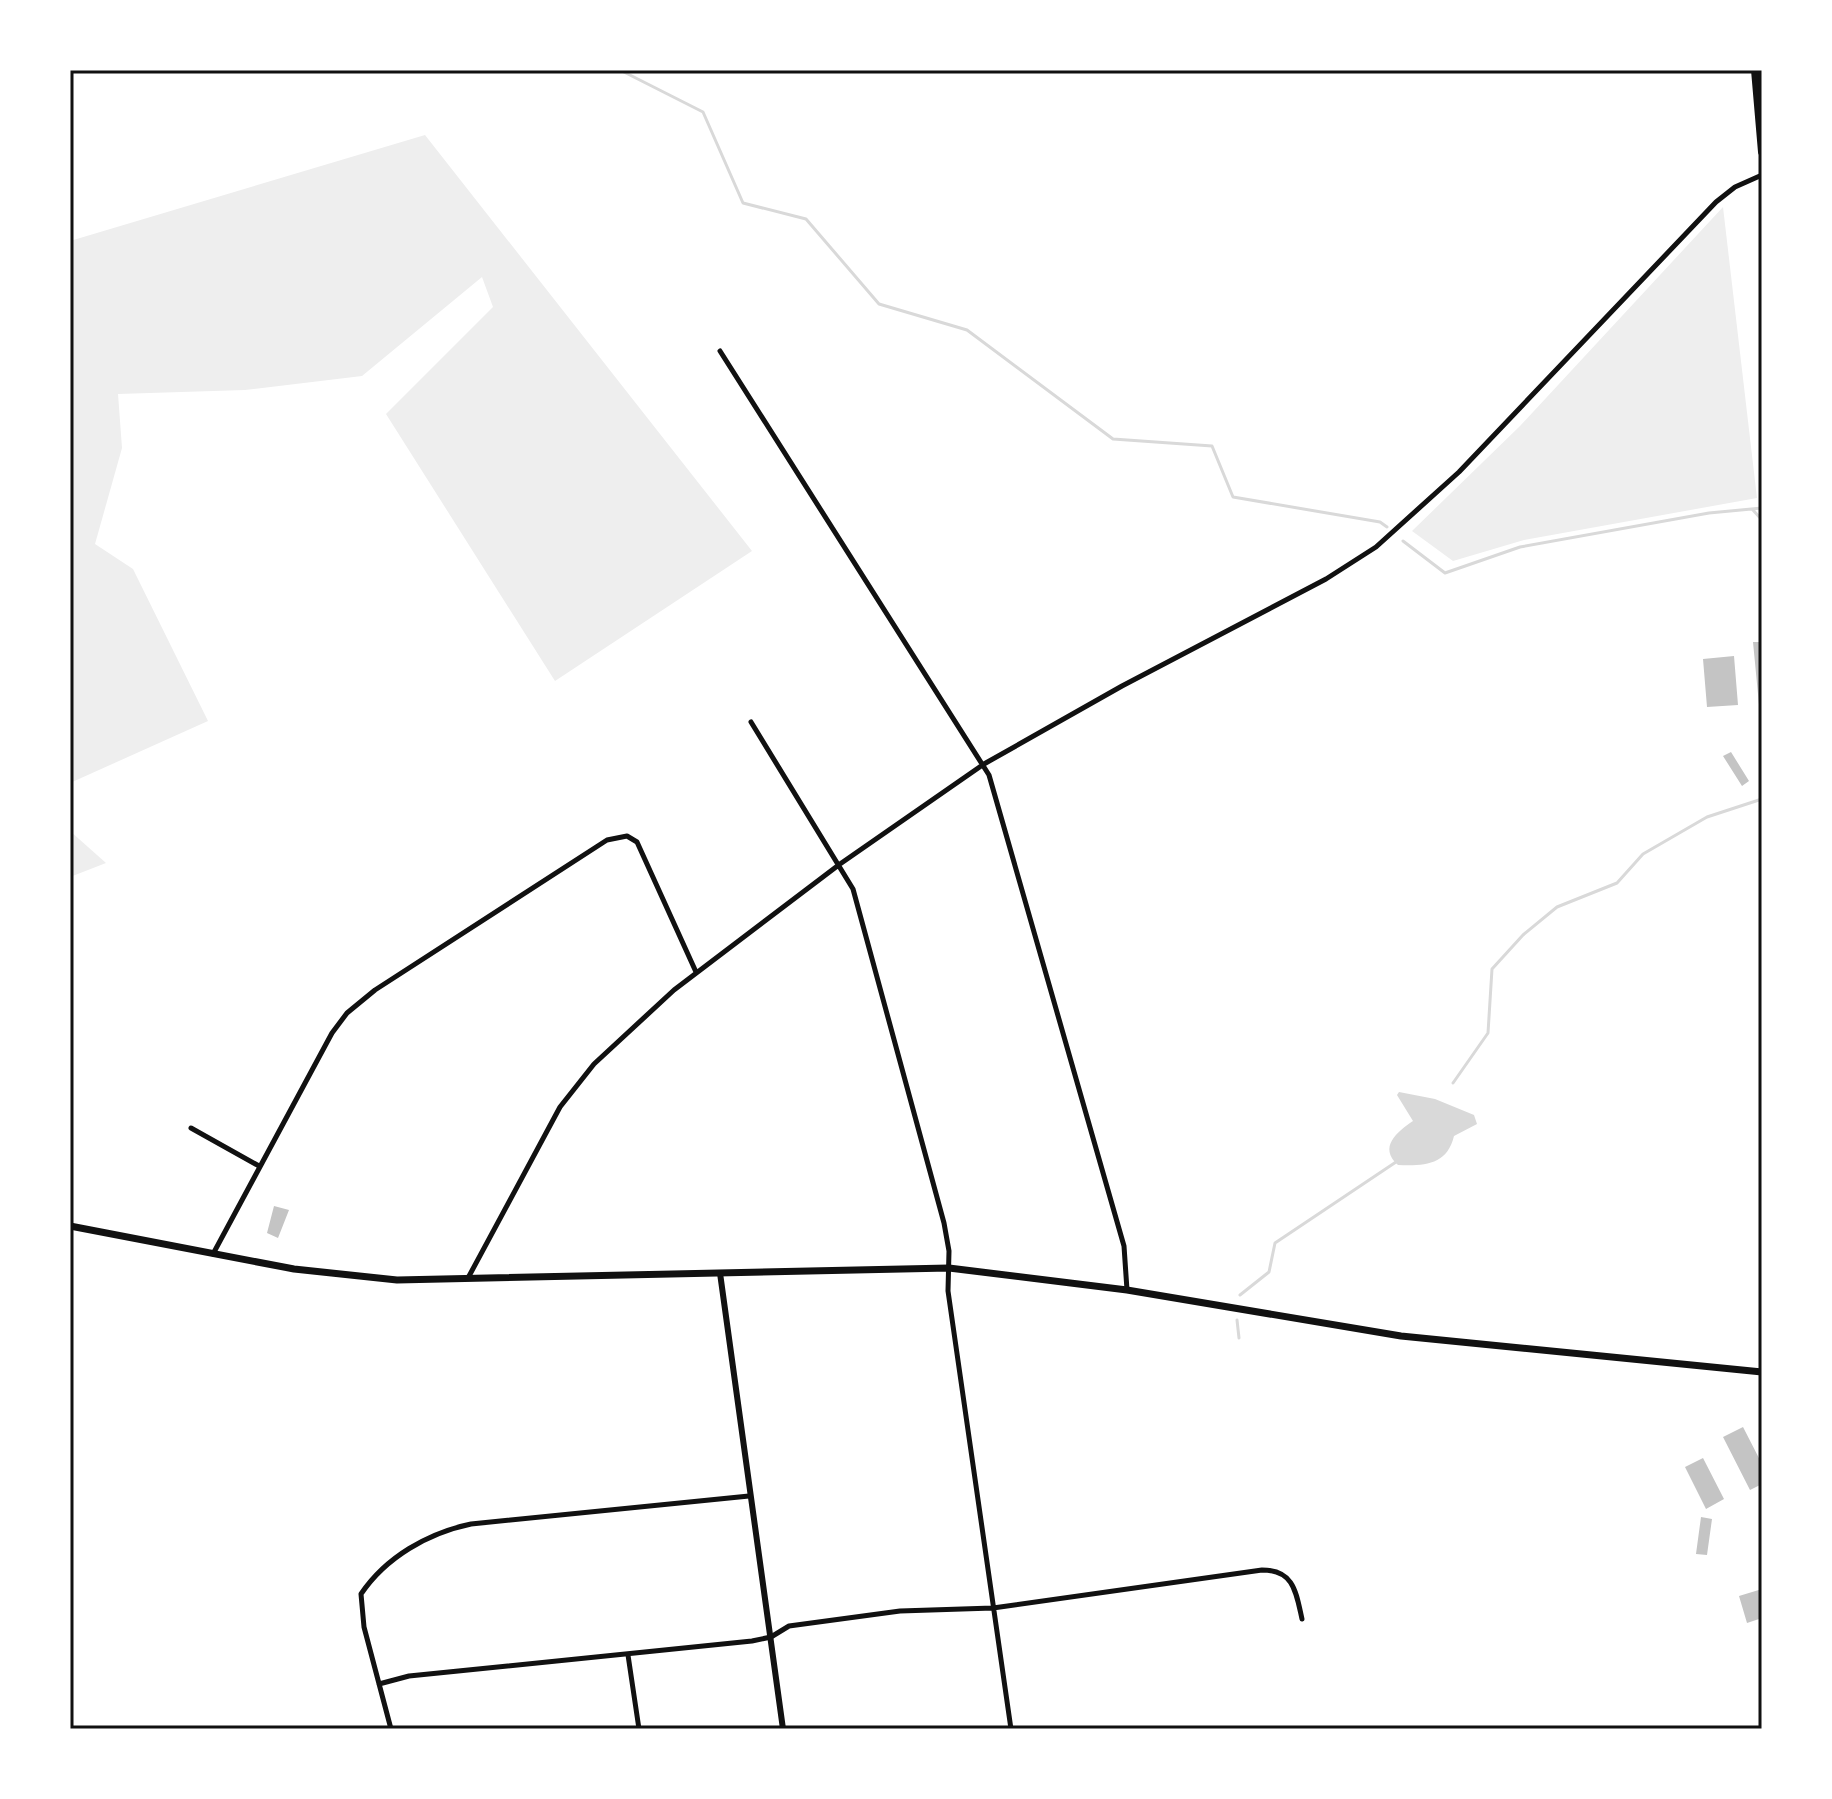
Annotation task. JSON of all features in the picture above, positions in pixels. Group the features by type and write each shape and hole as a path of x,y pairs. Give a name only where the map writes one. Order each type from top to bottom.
{"highway":[{"path":"1755,70 1759,81 1762,152"}],"main road":[{"path":"70,1226 339,1276 424,1281 949,1268 1127,1290 1401,1336 1762,1372"}],"street":[{"path":"468,1279 560,1107 594,1064 696,972 840,864 984,764 1122,686 1326,579 1376,547 1459,472 1716,202 1735,187 1762,175"},
{"path":"720,351 984,764 1124,1246 1127,1290"},
{"path":"751,722 853,889 919,1124 947,1236 948,1291 1011,1729"},
{"path":"213,1255 332,1033 347,1013 375,990 607,840 627,836 637,842 696,972"},
{"path":"191,1128 259,1166"},
{"path":"720,1273 783,1729"},
{"path":"391,1729 360,1609 361,1594 378,1572 418,1543 452,1528 749,1496"},
{"path":"379,1684 409,1676 628,1655 771,1637 789,1626 900,1611 993,1608 1272,1570 1290,1579 1302,1619"},
{"path":"628,1655 639,1729"}],"shaded area":[{"path":"425,135 752,551 555,681 386,414 493,307 482,277 362,376 245,390 118,394 122,448 95,544 133,569 208,721 70,783 70,241"},
{"path":"1723,207 1757,498 1524,540 1453,561 1412,531 1520,426"},
{"path":"70,831 106,863 70,877"},
{"path":"1399,1092 1435,1099 1474,1115 1477,1124 1454,1136 1446,1153 1434,1162 1398,1165 1390,1152 1392,1140 1413,1121 1397,1095"}],"building":[{"path":"1753,642 1762,642 1762,715 1760,715"},
{"path":"1734,656 1738,705 1707,707 1703,659"},
{"path":"1731,752 1749,781 1742,786 1723,756"},
{"path":"274,1206 289,1210 278,1238 267,1233"},
{"path":"1743,1427 1762,1464 1762,1484 1750,1490 1723,1437"},
{"path":"1703,1458 1724,1499 1706,1509 1685,1467"},
{"path":"1701,1517 1712,1519 1707,1555 1696,1554"},
{"path":"1762,1589 1762,1618 1747,1623 1739,1596"}],"waterway":[{"path":"620,70 703,112 743,203 806,219 879,304 967,330 1113,439 1212,446 1233,497 1380,522 1387,527"},
{"path":"1403,541 1445,573 1520,547 1709,513 1762,508"},
{"path":"1752,509 1762,520"},
{"path":"1453,1083 1488,1033 1492,969 1523,935 1557,907 1617,883 1643,854 1707,817 1762,799"},
{"path":"1240,1295 1269,1272 1275,1243 1396,1162"},
{"path":"1237,1320 1239,1338"}]}
